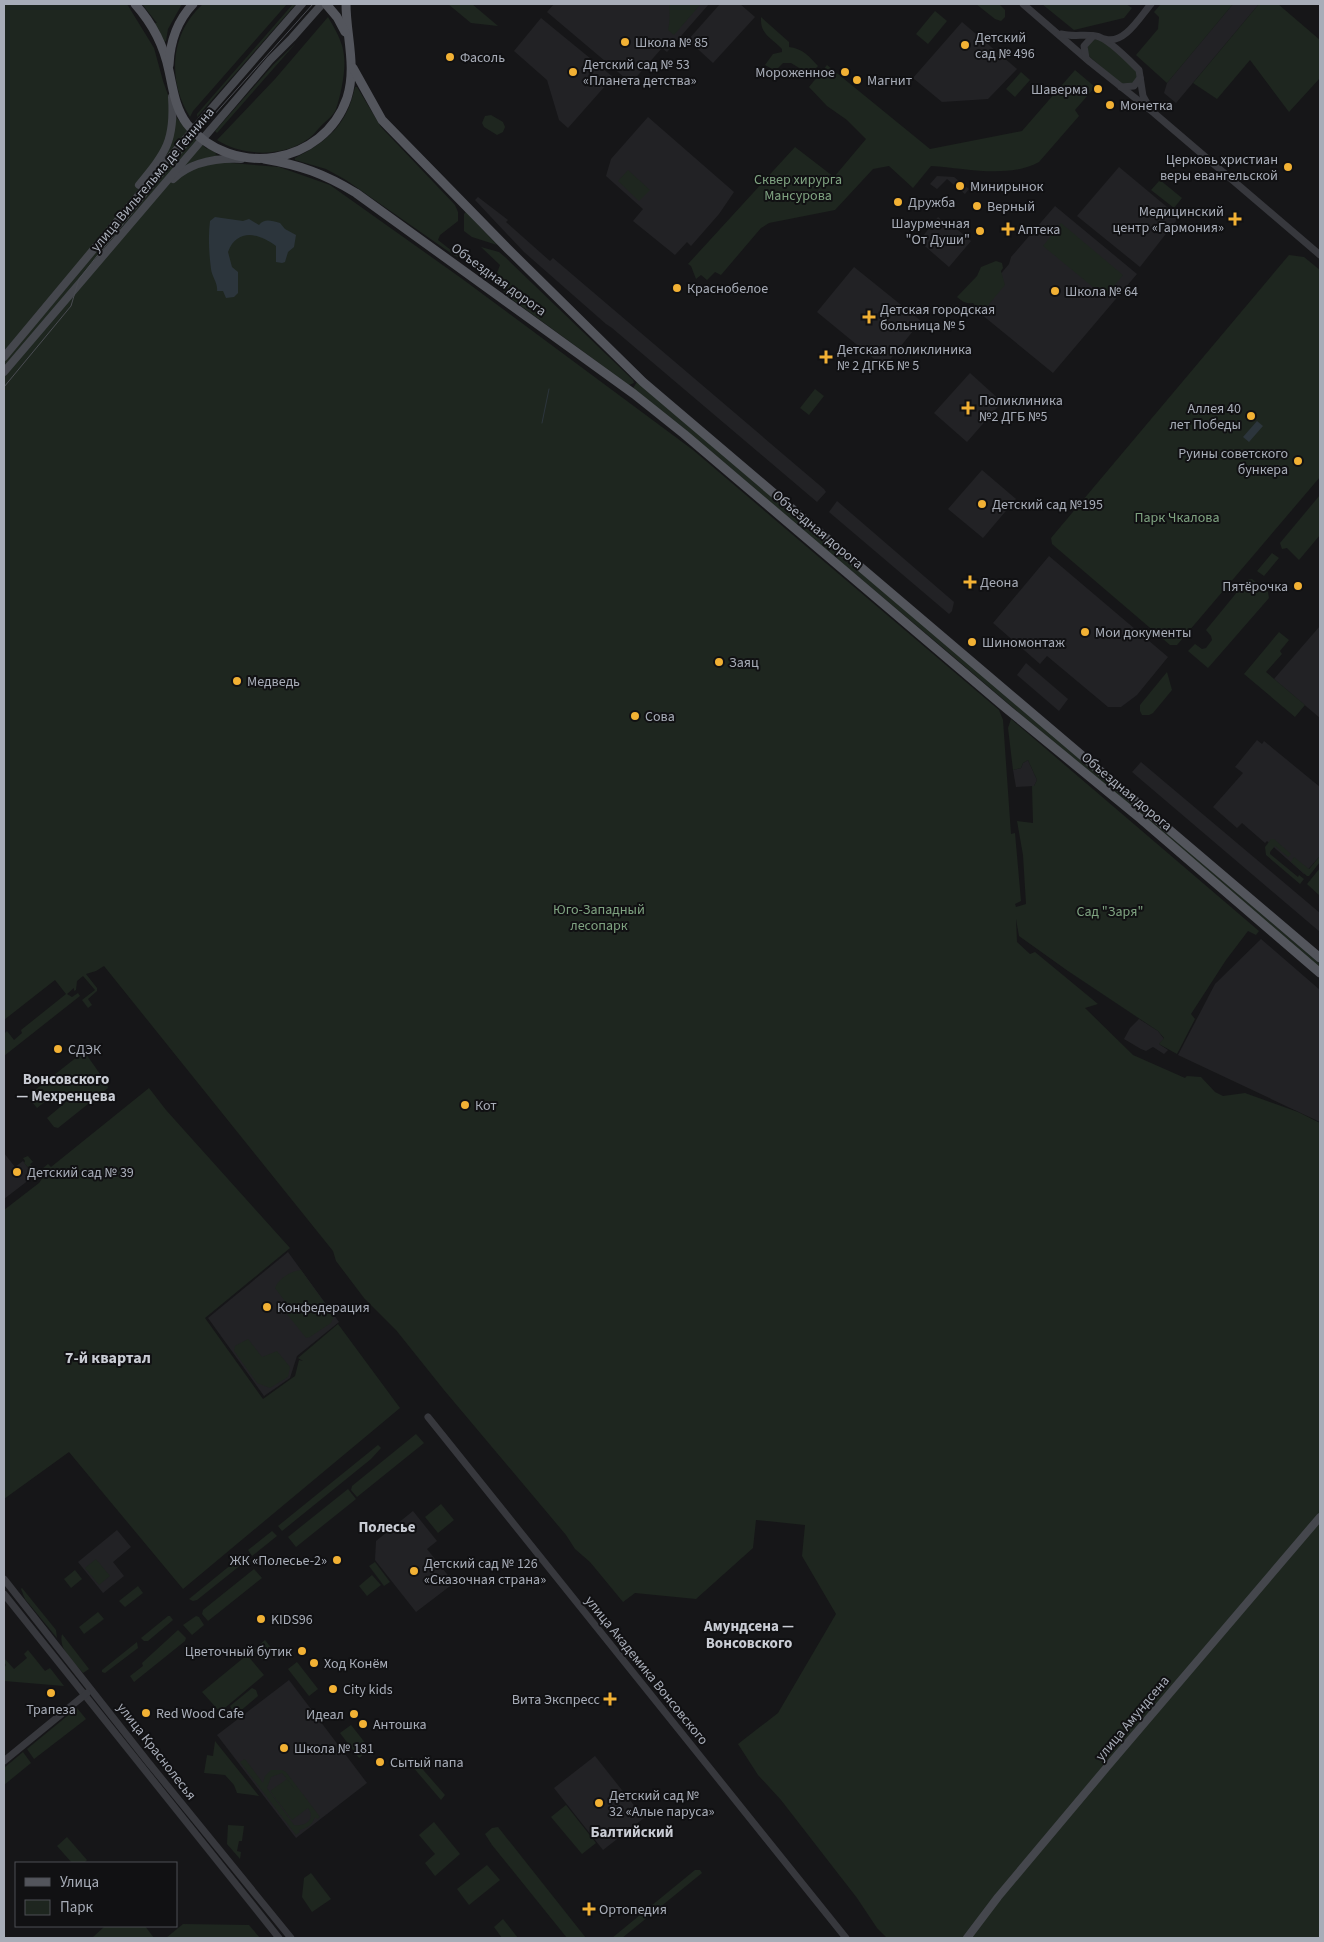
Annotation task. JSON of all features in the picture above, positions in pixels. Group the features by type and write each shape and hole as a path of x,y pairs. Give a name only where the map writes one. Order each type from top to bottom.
{"main road":[{"path":"96,246 125,203 167,149 170,137 173,117 169,71 154,31 135,4"},
{"path":"169,71 171,46 175,31 181,18 193,4"},
{"name":"улица Вильгельма де Геннина","path":"4,357 193,130 302,4"},
{"name":"улица Вильгельма де Геннина","path":"4,372 202,138 322,4"},
{"path":"326,4 337,16 348,39"},
{"path":"158,192 176,175 192,167 221,159 264,159 296,153 312,144 327,130 339,115 347,98 353,68 348,39 346,4"},
{"name":"Объездная дорога","path":"353,68 382,120 508,250 643,382 1320,958"},
{"path":"171,82 181,113 193,130 226,153 246,159"},
{"name":"Объездная дорога","path":"264,159 315,171 356,193 634,394 774,509 1320,973"},
{"name":"улица Амундсена","path":"967,1938 998,1897 1106,1767 1320,1517"}],"street":[{"path":"1023,4 1320,255"},
{"path":"1059,33 1075,37 1096,36 1108,40 1116,40 1124,36 1151,4"},
{"path":"1096,36 1139,70 1144,100 1154,113"},
{"path":"1088,60 1085,56 1084,46 1096,36"},
{"path":"1124,36 1121,48 1126,58"},
{"path":"1121,87 1134,86 1140,77"},
{"name":"улица Академика Вонсовского","path":"428,1417 846,1938"},
{"name":"улица Краснолесья","path":"4,1579 148,1762 291,1938"},
{"name":"улица Краснолесья","path":"4,1594 279,1938"},
{"path":"4,1761 92,1689"},
{"path":"230,1878 238,1872"}],"shaded area":[{"name":"Школа № 85","path":"554,4 709,4 667,52 662,48 631,83 547,12"},
{"path":"720,4 740,4 755,17 713,63 688,40"},
{"path":"1233,4 1259,4 1176,103 1164,93 1167,83"},
{"name":"Детский сад № 53 «Планета детства»","path":"541,18 613,77 568,128 559,120 547,80 514,51"},
{"name":"Детский сад № 496","path":"962,22 1017,69 988,99 942,102 913,78"},
{"path":"648,117 734,192 719,214 691,246 687,242 675,255 633,221 643,209 606,176 611,159"},
{"path":"1119,167 1179,217 1140,267 1077,216"},
{"name":"Минирынок","path":"937,176 954,177 969,189 965,194 947,179 937,189 930,184"},
{"path":"478,197 508,220 506,222 550,261 553,258 826,492 817,502 606,324 524,252 475,200"},
{"name":"Школа № 64","path":"1055,206 1137,274 1053,373 976,310 977,302 1009,264 1011,257"},
{"path":"215,217 243,221 249,219 259,225 266,221 280,223 285,229 296,235 294,247 288,252 285,262 282,263 276,262 276,246 263,238 249,235 237,239 228,252 232,267 238,272 238,293 234,297 226,298 223,291 217,291 217,285 211,269 209,227 210,221"},
{"path":"938,217 944,222 946,220 971,241 949,267 919,241"},
{"name":"Детская городская больница № 5","path":"854,267 921,321 884,367 817,312"},
{"name":"Поликлиника №2 ДГБ №5","path":"970,373 1002,402 967,442 934,413"},
{"path":"1257,421 1263,426 1249,442 1243,437"},
{"name":"Детский сад №195","path":"982,470 1016,499 983,538 948,509"},
{"path":"837,501 954,602 952,611 949,614 829,512"},
{"path":"1049,556 1168,657 1137,695 1121,707 1108,707 1047,656 1040,664 993,623"},
{"path":"1320,626 1320,718 1274,679"},
{"path":"1026,663 1068,699 1059,711 1017,675"},
{"path":"1257,740 1262,744 1264,741 1320,787 1320,856 1304,874 1267,841 1265,843 1242,823 1237,828 1213,807 1243,773 1235,767"},
{"path":"1028,760 1037,780 1034,786 1016,787 1013,770 1021,768 1023,763"},
{"path":"1141,762 1320,913 1320,932 1132,772"},
{"path":"1261,939 1320,990 1320,1122 1178,1055 1215,984"},
{"path":"1139,1019 1158,1031 1164,1039 1159,1044 1168,1050 1164,1054 1153,1047 1146,1051 1124,1039 1130,1028"},
{"name":"Детский сад № 39","path":"4,1153 15,1167 23,1161 34,1176 4,1199"},
{"path":"288,1252 339,1322 297,1356 290,1378 264,1396 208,1318"},
{"name":"Детский сад № 126 «Сказочная страна»","path":"413,1511 437,1541 427,1549 454,1583 416,1612 375,1560 376,1541"},
{"path":"117,1530 131,1547 113,1562 124,1576 103,1593 78,1562"},
{"name":"Школа № 181","path":"289,1680 367,1783 296,1838 217,1735"},
{"name":"Детский сад № 32 «Алые паруса»","path":"595,1756 644,1818 603,1850 554,1788"}],"green space":[{"name":"Юго-Западный лесопарк","path":"4,4 127,4 154,48 176,117 192,136 207,149 217,153 215,154 231,163 279,167 330,185 461,278 693,450 999,710 1003,720 1011,834 1015,833 1021,901 1015,904 1016,907 1026,904 1023,855 1017,821 1033,823 1032,786 1034,786 1037,780 1028,760 1023,763 1021,768 1013,770 1008,728 1011,719 1259,931 1256,935 1248,931 1226,960 1191,1014 1195,1019 1177,1054 1159,1044 1164,1038 1158,1031 1019,936 1016,919 1017,942 1030,954 1035,952 1098,1004 1085,1008 1133,1055 1185,1078 1187,1076 1201,1077 1215,1092 1223,1096 1245,1093 1298,1112 1320,1123 1320,1938 887,1938 877,1928 857,1898 781,1800 758,1775 738,1744 778,1713 836,1614 802,1556 805,1525 756,1520 753,1548 696,1599 635,1593 623,1602 590,1562 575,1549 566,1535 396,1330 364,1298 336,1261 333,1251 104,966 86,974 97,988 97,991 88,999 92,1005 88,1008 82,1000 95,990 83,976 77,981 76,990 74,991 74,988 67,994 72,997 78,993 80,996 4,1056 4,1034 7,1031 14,1040 22,1033 21,1030 66,994 55,980 4,1020"},
{"path":"142,4 182,4 168,29 166,41 163,42 153,23 157,23"},
{"path":"203,4 287,4 193,111 190,117 178,88 175,73 176,58 178,43 184,29"},
{"path":"293,4 296,4 197,117 197,114"},
{"path":"448,4 472,4 498,26 471,23"},
{"path":"669,4 700,5 674,35 668,30"},
{"path":"976,4 999,4 1005,10 1005,17 1001,21 995,19"},
{"path":"1042,4 1126,4 1132,8 1124,18 1074,30"},
{"path":"1161,4 1233,4 1167,83 1136,55 1158,29 1159,17 1154,12"},
{"path":"1259,4 1278,4 1320,40 1320,78 1289,112 1250,60 1217,99 1193,83"},
{"path":"935,11 947,21 928,44 916,34"},
{"path":"328,17 340,41 344,61 344,75 340,97 332,116 310,138 298,145 274,152 250,152 217,140 275,79"},
{"path":"761,17 789,42 789,47 802,51 818,66 806,78 800,75 801,69 791,63 783,63 778,68 772,69 765,65 773,54 782,52 782,49 764,32"},
{"path":"1092,39 1102,40 1136,70 1138,77 1134,83 1121,84 1090,57 1087,44"},
{"path":"296,43 217,133 215,131 273,65"},
{"name":"Сквер хирурга Мансурова","path":"827,65 930,149 1022,131 1075,70 1095,87 1075,110 1079,116 1039,162 1014,170 1000,171 931,166 913,188 889,166 873,169 835,210 769,223 761,228 721,275 715,272 707,280 701,275 696,279 691,266 688,264 795,147 834,177 866,139 847,120 827,106 809,87"},
{"path":"1021,72 1030,80 1015,97 1006,89"},
{"path":"355,87 357,87 381,127 455,205 458,212 458,221 440,235 438,240 461,258 455,256 346,180 326,169 295,160 295,158 326,138 341,122 347,112"},
{"path":"491,115 503,122 505,127 503,132 497,135 484,127 482,123 485,116"},
{"path":"628,170 650,190 639,201 618,181"},
{"path":"1160,180 1182,198 1174,208 1151,190"},
{"path":"466,212 497,245 472,237 464,231 464,214"},
{"path":"1061,223 1123,275 1105,297 1043,246"},
{"path":"481,247 499,252 505,257 634,383 629,385 506,295 495,278 500,265"},
{"name":"Парк Чкалова","path":"1289,255 1304,257 1320,270 1320,477 1177,645 1170,645 1052,544 1051,538"},
{"path":"996,261 1002,263 1003,268 1001,271 1005,285 984,310 977,308 973,303 965,302 957,297 977,276 981,267"},
{"path":"637,382 946,643 1320,964 1320,970 942,647 633,388"},
{"path":"815,389 824,396 809,415 800,408"},
{"path":"1320,495 1320,535 1299,560 1287,548 1282,549 1280,543"},
{"path":"1272,553 1279,558 1264,576 1257,571"},
{"path":"1252,579 1268,592 1269,598 1208,668 1188,651 1195,644 1202,649 1206,648 1212,640 1206,630 1247,580"},
{"path":"1279,632 1289,640 1280,651 1282,654 1266,672 1305,705 1295,717 1244,674"},
{"path":"1167,672 1172,690 1153,713 1142,715 1140,705"},
{"path":"1271,839 1274,839 1291,854 1288,857 1275,846 1270,854 1298,877 1299,875 1304,879 1300,884 1266,855 1265,847"},
{"path":"1320,856 1320,862 1309,876 1291,862 1294,857 1309,869"},
{"path":"1320,868 1320,896 1307,884"},
{"path":"82,1053 86,1054 108,1088 58,1128 54,1127 47,1118 65,1103 56,1093 37,1108 29,1098 30,1094"},
{"path":"149,1088 166,1110 290,1248 205,1318 263,1399 295,1376 299,1360 303,1361 298,1358 338,1324 400,1408 183,1589 69,1452 4,1499 4,1210 39,1183 49,1169 37,1177 24,1163 23,1158 28,1156 33,1162 30,1164 37,1173 48,1164 51,1167"},
{"path":"301,1270 334,1316 331,1323 306,1338 283,1309 287,1304 275,1288 279,1281 286,1276"},
{"path":"248,1339 262,1357 277,1351 290,1367 288,1377 270,1388 257,1383 234,1351 235,1346"},
{"path":"416,1434 424,1443 357,1497 351,1490 352,1486"},
{"path":"378,1445 381,1448 371,1459 282,1531 278,1526"},
{"path":"348,1489 356,1499 296,1547 288,1537"},
{"path":"441,1504 454,1520 438,1533 425,1517"},
{"path":"272,1531 277,1536 252,1556 248,1550"},
{"path":"243,1555 247,1560 197,1600 189,1599"},
{"path":"96,1559 110,1576 99,1585 85,1568"},
{"path":"375,1562 390,1582 384,1586 369,1566"},
{"path":"254,1569 262,1578 208,1621 202,1614 203,1610"},
{"path":"75,1570 82,1579 71,1588 64,1579"},
{"path":"372,1575 381,1585 367,1596 359,1586"},
{"path":"138,1586 143,1593 125,1607 119,1601"},
{"path":"22,1588 56,1630 57,1638 25,1599"},
{"path":"98,1612 104,1619 84,1634 79,1627"},
{"path":"168,1616 173,1620 148,1641 144,1641 141,1638"},
{"path":"196,1616 199,1617 204,1625 192,1635 183,1625"},
{"path":"178,1630 186,1638 185,1641 134,1682 130,1676 143,1666 142,1663"},
{"path":"62,1634 89,1669 83,1673 71,1660 62,1645"},
{"path":"265,1640 273,1650 262,1659 253,1650"},
{"path":"137,1642 138,1648 105,1673 102,1672 102,1670"},
{"path":"28,1650 45,1671 50,1668 64,1686 4,1681 4,1668 6,1665 4,1658 14,1669 27,1658 24,1654"},
{"path":"247,1655 264,1675 220,1712 202,1692"},
{"path":"297,1662 318,1689 309,1696 288,1669"},
{"path":"252,1688 256,1690 258,1696 238,1713 233,1712 230,1706"},
{"path":"77,1708 86,1719 34,1759 27,1749"},
{"path":"351,1725 370,1749 359,1758 340,1733"},
{"path":"215,1741 259,1796 237,1793 234,1785 225,1775 204,1773 207,1755 213,1756"},
{"path":"23,1752 31,1763 4,1785 4,1768"},
{"path":"412,1757 445,1795 441,1800 407,1760"},
{"path":"245,1759 263,1783 265,1776 271,1770 286,1772 320,1817 317,1819 315,1817 311,1824 299,1830 300,1832 296,1835 240,1762","holes":["282,1773 287,1779 270,1791 292,1820 308,1808 311,1816 306,1823 294,1825 267,1788 271,1777"]},
{"path":"566,1805 596,1843 582,1854 551,1817"},
{"path":"434,1822 460,1854 435,1876 425,1863 435,1854 419,1835"},
{"path":"228,1825 244,1826 242,1841 239,1841 237,1851 241,1852 240,1859 227,1844"},
{"path":"498,1827 586,1938 567,1938 492,1845 485,1834 492,1828"},
{"path":"67,1837 87,1860 85,1862 71,1862 57,1846"},
{"path":"487,1865 500,1880 469,1905 457,1889"},
{"path":"695,1870 700,1870 702,1873 622,1938 612,1938"},
{"path":"311,1873 331,1899 312,1912 302,1897 304,1878"},
{"path":"503,1919 518,1938 502,1938 494,1927"},
{"path":"183,1924 249,1925 260,1938 166,1938"},
{"path":"104,1927 146,1927 154,1938 92,1938"}],"waterway":[{"path":"542,423 549,389"}],"tram line":[{"path":"4,387 71,306 79,279 97,256 197,134 313,4"}],"place":[{"name":"Школа № 85","path":"625,42"},
{"name":"Детский сад № 496","path":"965,45"},
{"name":"Фасоль","path":"450,57"},
{"name":"Детский сад № 53 «Планета детства»","path":"573,72"},
{"name":"Мороженное","path":"845,72"},
{"name":"Магнит","path":"857,80"},
{"name":"Шаверма","path":"1098,89"},
{"name":"Монетка","path":"1110,105"},
{"name":"Церковь христиан веры евангельской","path":"1288,167"},
{"name":"Минирынок","path":"960,186"},
{"name":"Дружба","path":"898,202"},
{"name":"Верный","path":"977,206"},
{"name":"Медицинский центр «Гармония»","path":"1235,219"},
{"name":"Аптека","path":"1008,229"},
{"name":"Шаурмечная \"От Души\"","path":"980,231"},
{"name":"Краснобелое","path":"677,288"},
{"name":"Школа № 64","path":"1055,291"},
{"name":"Детская городская больница № 5","path":"869,317"},
{"name":"Детская поликлиника № 2 ДГКБ № 5","path":"826,357"},
{"name":"Поликлиника №2 ДГБ №5","path":"968,408"},
{"name":"Аллея 40 лет Победы","path":"1251,416"},
{"name":"Руины советского бункера","path":"1298,461"},
{"name":"Детский сад №195","path":"982,504"},
{"name":"Деона","path":"970,582"},
{"name":"Пятёрочка","path":"1298,586"},
{"name":"Мои документы","path":"1085,632"},
{"name":"Шиномонтаж","path":"972,642"},
{"name":"Заяц","path":"719,662"},
{"name":"Медведь","path":"237,681"},
{"name":"Сова","path":"635,716"},
{"name":"СДЭК","path":"58,1049"},
{"name":"Кот","path":"465,1105"},
{"name":"Детский сад № 39","path":"17,1172"},
{"name":"Конфедерация","path":"267,1307"},
{"name":"ЖК «Полесье-2»","path":"337,1560"},
{"name":"Детский сад № 126 «Сказочная страна»","path":"414,1571"},
{"name":"KIDS96","path":"261,1619"},
{"name":"Цветочный бутик","path":"302,1651"},
{"name":"Ход Конём","path":"314,1663"},
{"name":"City kids","path":"333,1689"},
{"name":"Трапеза","path":"51,1693"},
{"name":"Вита Экспресс","path":"610,1699"},
{"name":"Red Wood Cafe","path":"146,1713"},
{"name":"Идеал","path":"354,1714"},
{"name":"Антошка","path":"363,1724"},
{"name":"Школа № 181","path":"284,1748"},
{"name":"Сытый папа","path":"380,1762"},
{"name":"Детский сад № 32 «Алые паруса»","path":"599,1803"},
{"name":"Ортопедия","path":"589,1909"}],"district":[{"name":"Вонсовского — Мехренцева","path":"66,1088"},
{"name":"7-й квартал","path":"108,1357"},
{"name":"Полесье","path":"387,1527"},
{"name":"Амундсена — Вонсовского","path":"749,1634"},
{"name":"Балтийский","path":"632,1832"}],"park label":[{"name":"Сад \"Заря\"","path":"1110,911"}]}
